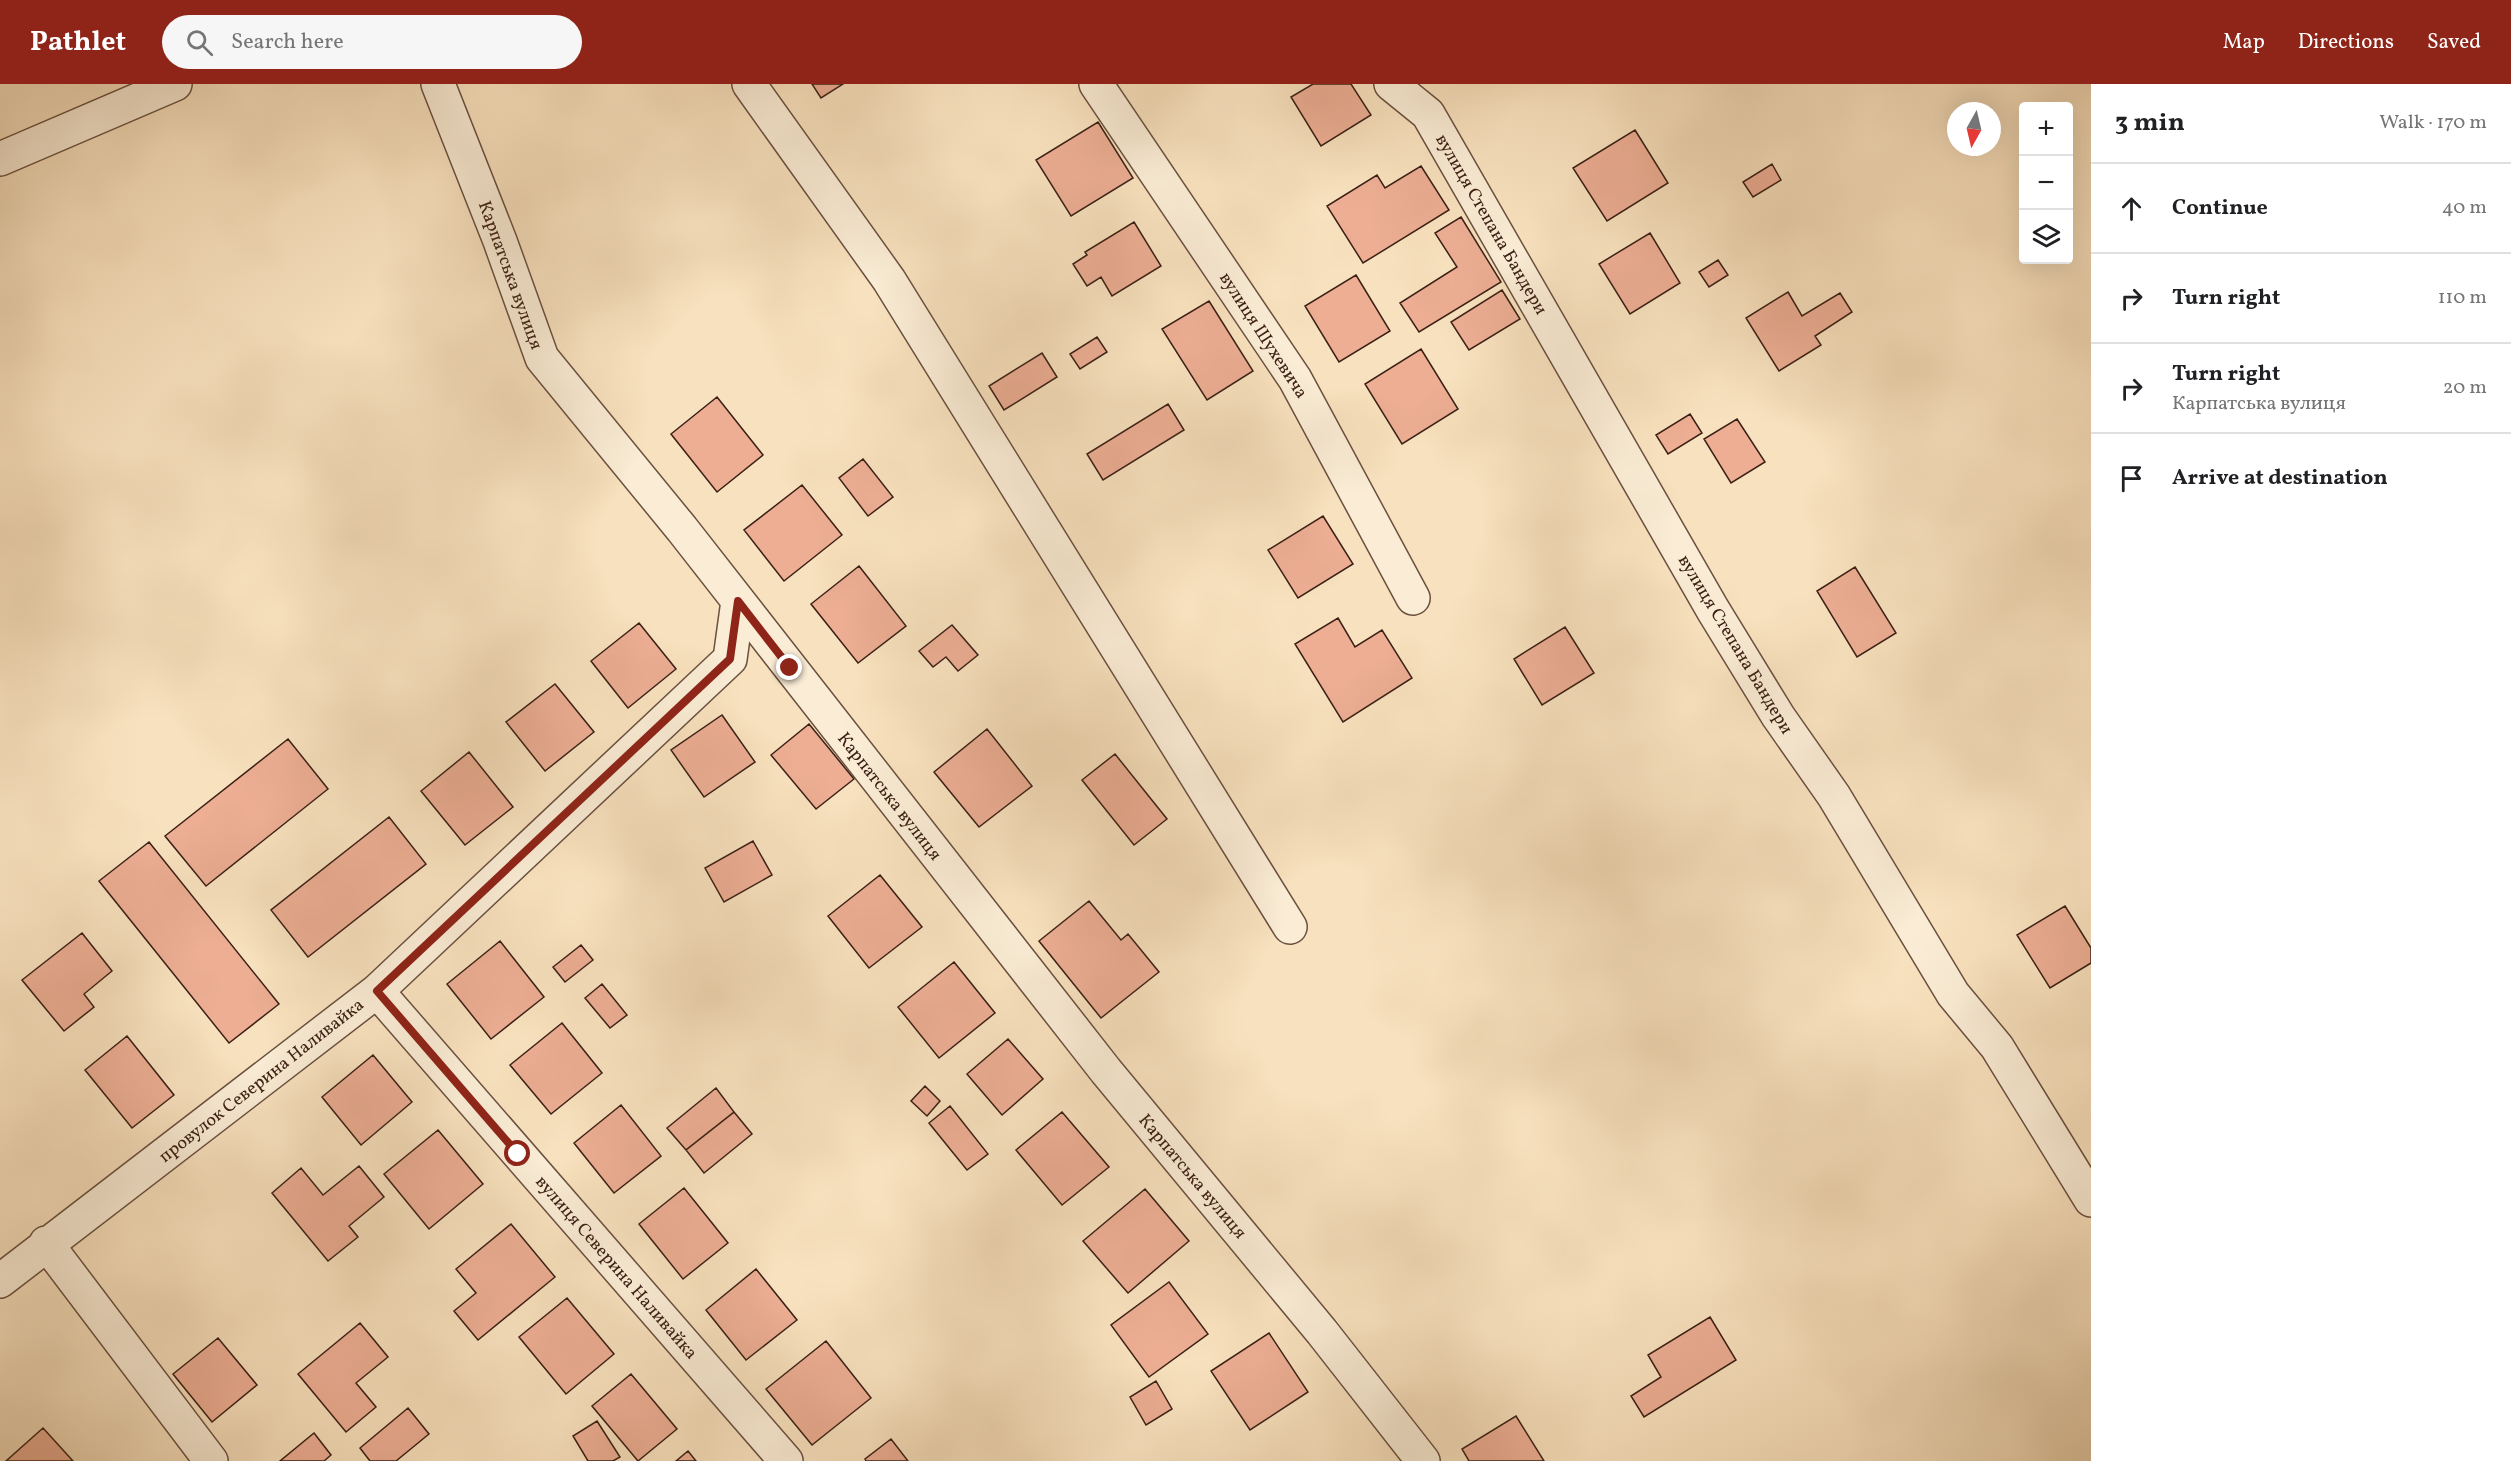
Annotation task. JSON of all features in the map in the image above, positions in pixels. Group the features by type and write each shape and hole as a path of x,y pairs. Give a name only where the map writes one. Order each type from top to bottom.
{"street":[{"path":"0,159 175,84"},
{"name":"Карпатська вулиця","path":"438,84 500,241 542,358 738,601 1106,1071 1322,1332 1423,1461"},
{"path":"749,84 889,280 1290,927"},
{"name":"вулиця Шухевича","path":"1096,84 1295,379 1413,598"},
{"name":"вулиця Степана Бандери","path":"1391,84 1428,114 1718,620 1778,716 1834,796 1953,994 1997,1047 2091,1200"},
{"name":"провулок Северина Наливайка","path":"0,1281 46,1243 90,1214 377,991 730,659 738,601"},
{"name":"вулиця Северина Наливайка","path":"377,991 786,1461"},
{"path":"46,1243 206,1455"}],"building":[{"path":"812,84 843,84 821,98"},
{"path":"1313,84 1351,84 1371,115 1321,146 1291,97"},
{"path":"1098,122 1133,178 1071,216 1036,160"},
{"path":"1635,130 1668,183 1607,221 1573,168"},
{"path":"1772,164 1781,180 1753,197 1743,182"},
{"path":"1421,166 1449,210 1363,263 1327,206 1377,175 1385,188"},
{"path":"1461,217 1501,282 1419,332 1400,303 1457,267 1435,233"},
{"path":"1134,222 1161,266 1112,296 1101,277 1087,286 1073,264 1087,255 1085,252"},
{"path":"1650,233 1680,283 1630,314 1599,264"},
{"path":"1718,260 1728,275 1709,287 1699,272"},
{"path":"1356,275 1390,331 1339,362 1305,306"},
{"path":"1502,290 1520,319 1469,350 1451,322"},
{"path":"1788,292 1802,316 1840,293 1852,312 1815,336 1821,345 1779,371 1746,318"},
{"path":"1209,301 1253,371 1207,400 1162,329"},
{"path":"1097,337 1107,352 1080,369 1070,354"},
{"path":"1421,349 1458,409 1402,444 1365,384"},
{"path":"1042,353 1057,377 1004,410 989,386"},
{"path":"717,397 763,455 717,492 671,434"},
{"path":"1168,404 1184,430 1103,480 1087,454"},
{"path":"1690,414 1702,433 1668,454 1656,435"},
{"path":"1737,419 1765,462 1731,483 1704,439"},
{"path":"863,459 893,497 868,516 839,478"},
{"path":"802,485 842,535 784,581 744,530"},
{"path":"1323,516 1353,564 1298,598 1268,550"},
{"path":"859,566 906,626 858,663 811,604"},
{"path":"1855,567 1896,633 1857,657 1817,591"},
{"path":"1338,618 1355,647 1382,630 1412,678 1343,722 1295,644"},
{"path":"639,623 676,669 628,708 591,661"},
{"path":"952,625 978,655 958,671 946,657 933,667 919,651"},
{"path":"1565,627 1594,673 1542,705 1514,659"},
{"path":"555,684 594,732 545,771 506,722"},
{"path":"722,715 755,762 704,797 671,750"},
{"path":"809,724 854,779 816,809 771,755"},
{"path":"987,729 1032,786 979,827 934,772"},
{"path":"288,739 328,789 206,886 165,836"},
{"path":"469,752 513,807 465,845 421,791"},
{"path":"1115,754 1167,819 1134,845 1082,780"},
{"path":"389,817 426,864 308,957 271,910"},
{"path":"753,841 772,875 724,902 705,868"},
{"path":"149,842 279,1004 229,1043 99,881"},
{"path":"880,875 922,927 869,968 828,916"},
{"path":"1089,901 1121,940 1128,934 1159,972 1101,1018 1039,941"},
{"path":"2065,906 2091,948 2091,963 2050,988 2017,935"},
{"path":"82,933 112,971 84,994 94,1007 64,1031 22,980"},
{"path":"500,941 544,997 491,1039 447,984"},
{"path":"581,945 593,960 565,982 553,967"},
{"path":"954,962 995,1013 939,1058 898,1007"},
{"path":"602,984 627,1015 610,1028 585,998"},
{"path":"562,1023 602,1073 551,1114 510,1065"},
{"path":"127,1036 174,1095 132,1128 85,1070"},
{"path":"1008,1039 1043,1079 1002,1115 967,1074"},
{"path":"373,1055 412,1102 361,1145 322,1097"},
{"path":"925,1086 940,1101 927,1116 911,1101"},
{"path":"716,1088 734,1112 686,1150 667,1128"},
{"path":"621,1105 661,1156 614,1193 574,1143"},
{"path":"950,1106 988,1154 967,1170 929,1123"},
{"path":"734,1112 752,1134 704,1173 686,1150"},
{"path":"1062,1112 1109,1167 1062,1205 1016,1150"},
{"path":"438,1130 483,1184 429,1229 384,1174"},
{"path":"359,1166 384,1197 349,1226 358,1237 328,1261 272,1193 301,1168 323,1195"},
{"path":"684,1188 728,1243 683,1279 639,1224"},
{"path":"1145,1189 1189,1241 1128,1293 1083,1241"},
{"path":"511,1224 555,1277 478,1340 454,1311 476,1293 456,1269"},
{"path":"756,1269 797,1320 746,1360 706,1310"},
{"path":"1169,1282 1208,1334 1149,1377 1111,1325"},
{"path":"567,1298 614,1354 566,1394 519,1337"},
{"path":"1710,1317 1736,1360 1644,1417 1631,1396 1661,1377 1648,1355"},
{"path":"360,1323 388,1357 356,1383 376,1407 346,1432 298,1374"},
{"path":"1269,1333 1308,1392 1250,1430 1211,1371"},
{"path":"218,1338 257,1385 212,1422 173,1374"},
{"path":"826,1341 871,1398 812,1445 766,1389"},
{"path":"631,1374 677,1429 638,1461 592,1406"},
{"path":"1156,1381 1172,1409 1146,1425 1130,1397"},
{"path":"408,1408 429,1434 396,1461 370,1461 360,1448"},
{"path":"1516,1416 1544,1461 1469,1461 1462,1449"},
{"path":"597,1421 620,1457 613,1461 588,1461 573,1436"},
{"path":"43,1428 73,1461 6,1461"},
{"path":"314,1433 331,1455 324,1461 280,1461"},
{"path":"891,1439 908,1461 866,1461 865,1459"},
{"path":"688,1451 696,1461 676,1461"}],"route":[{"path":"518,1154 377,991 730,659 738,601 790,668"}]}
